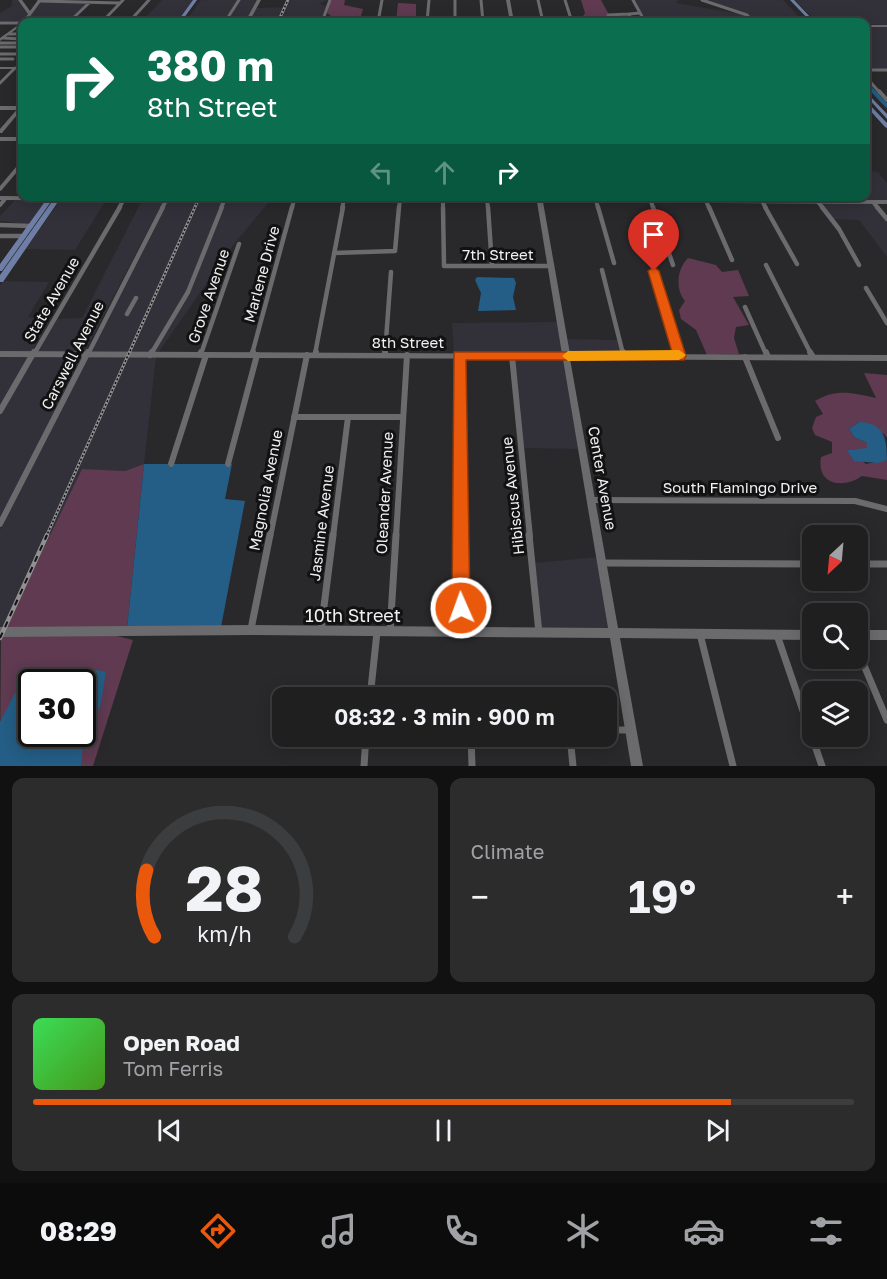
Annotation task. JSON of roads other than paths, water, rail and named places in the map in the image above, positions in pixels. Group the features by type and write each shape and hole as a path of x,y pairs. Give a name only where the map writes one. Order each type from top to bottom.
{"main road":[{"path":"182,18 197,0"},
{"path":"186,18 197,0"},
{"path":"786,0 803,18"},
{"path":"792,0 809,18"},
{"path":"793,8 803,12"},
{"path":"870,98 887,117"},
{"path":"870,107 887,126"},
{"path":"1,272 31,226 52,201"},
{"path":"1,272 53,201"}],"street":[{"path":"20,0 30,14"},
{"path":"133,18 149,0"},
{"path":"228,18 239,0"},
{"path":"249,18 259,0"},
{"path":"323,18 330,0"},
{"path":"379,18 382,0"},
{"path":"428,18 429,0"},
{"path":"455,0 455,18"},
{"path":"481,0 483,18"},
{"path":"508,0 511,18"},
{"path":"538,0 542,18"},
{"path":"565,0 571,18"},
{"path":"633,0 643,18"},
{"path":"702,0 750,18"},
{"path":"27,18 40,1 89,3 121,1"},
{"path":"106,18 121,1"},
{"path":"73,18 89,3"},
{"path":"608,15 640,13"},
{"path":"629,14 630,18"},
{"path":"0,23 18,23"},
{"path":"870,26 887,26"},
{"path":"0,47 9,34 18,27"},
{"path":"9,34 18,34"},
{"path":"0,47 18,47"},
{"path":"0,47 18,47"},
{"path":"0,47 18,47"},
{"path":"0,47 13,59"},
{"path":"0,68 18,67"},
{"path":"0,83 18,69"},
{"path":"870,70 887,70"},
{"path":"870,81 887,100"},
{"path":"0,108 18,108"},
{"path":"0,132 18,112"},
{"path":"0,139 18,139"},
{"path":"0,189 18,168"},
{"path":"0,205 3,198"},
{"name":"State Avenue","path":"0,411 123,201"},
{"name":"Carswell Avenue","path":"0,524 166,201"},
{"path":"150,355 188,292 224,201"},
{"name":"Marlene Drive","path":"228,464 294,201"},
{"name":"Magnolia Avenue","path":"251,630 294,417 311,355 334,253 342,201"},
{"path":"334,253 392,252 397,249 400,201"},
{"name":"7th Street","path":"443,201 444,266 552,266"},
{"path":"487,201 492,266"},
{"name":"Center Avenue","path":"539,201 637,766"},
{"path":"597,201 615,263"},
{"path":"651,201 673,265"},
{"path":"706,201 732,260"},
{"path":"796,264 762,201 887,202"},
{"path":"818,202 839,230 859,265"},
{"path":"873,202 887,219"},
{"path":"0,225 31,226"},
{"path":"0,236 24,236"},
{"name":"Grove Avenue","path":"171,464 239,244"},
{"path":"766,265 813,357"},
{"path":"602,270 624,356"},
{"path":"654,271 680,356"},
{"path":"385,355 392,272"},
{"path":"866,288 887,323"},
{"path":"127,314 136,298"},
{"path":"745,307 768,357"},
{"name":"8th Street","path":"0,354 887,357"},
{"name":"Oleander Avenue","path":"390,632 406,355"},
{"path":"459,355 462,632"},
{"name":"Hibiscus Avenue","path":"512,356 539,633"},
{"path":"746,357 778,438"},
{"path":"294,417 402,417"},
{"name":"Jasmine Avenue","path":"321,632 348,417"},
{"name":"South Flamingo Drive","path":"592,500 855,501 867,502 887,509"},
{"path":"603,563 802,564"},
{"path":"868,564 887,564"},
{"name":"10th Street","path":"0,632 251,630 802,635"},
{"path":"371,687 377,632"},
{"path":"699,634 733,766"},
{"path":"777,635 822,766"},
{"path":"868,635 887,635"},
{"path":"866,669 887,720"},
{"path":"617,730 631,730"},
{"path":"364,766 365,747"},
{"path":"471,747 472,766"},
{"path":"571,747 573,766"}],"water":[{"path":"477,277 514,278 516,283 513,297 516,310 478,311 481,293 475,280"},
{"path":"859,422 874,425 882,433 885,439 887,460 878,463 854,461 847,450 867,448 867,443 854,437 849,429"},
{"path":"144,464 168,464 168,466 173,464 225,464 225,466 232,464 225,499 245,501 221,627 127,628"},
{"path":"96,670 106,672 100,708 96,714"},
{"path":"18,692 18,747 83,747 81,766 0,766 0,722 15,693"}],"waterway":[{"path":"870,87 875,93"},
{"path":"873,91 887,106"}],"railway":[{"path":"280,18 288,0"},
{"path":"46,537 198,201"},
{"path":"0,638 47,535"}]}
